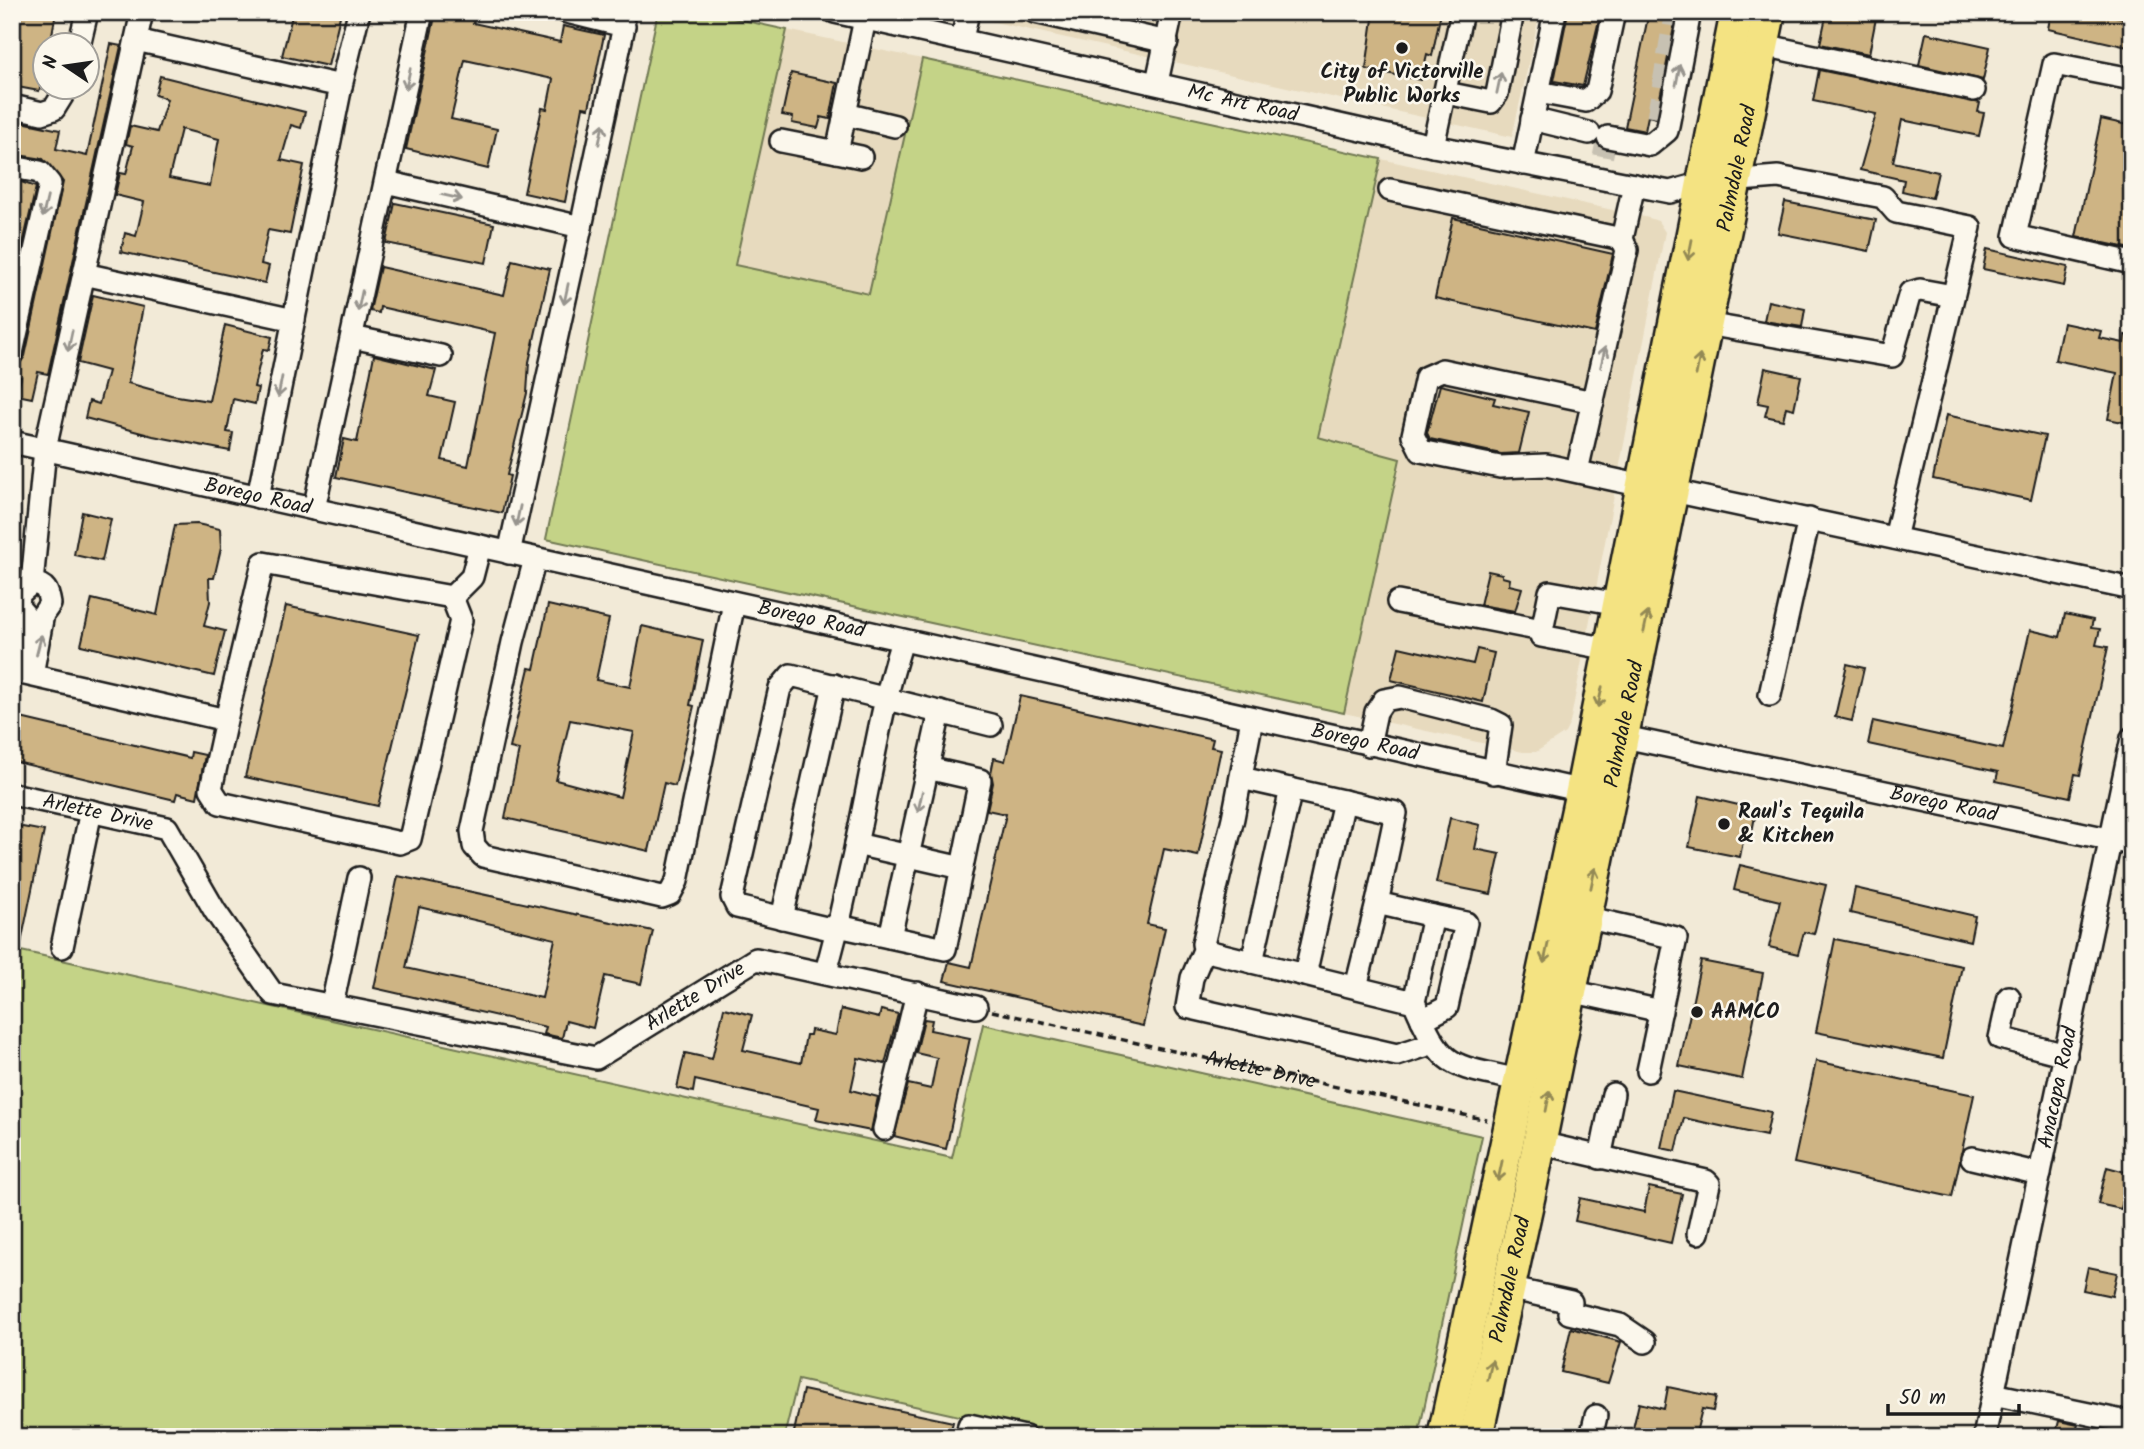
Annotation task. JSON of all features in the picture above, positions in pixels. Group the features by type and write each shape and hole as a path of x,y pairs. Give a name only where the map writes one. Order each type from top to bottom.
{"highway":[{"name":"Palmdale Road","path":"1444,1437 1519,1080 1596,794 1658,489 1703,183 1737,12"},
{"name":"Palmdale Road","path":"1608,734 1609,649 1619,604 1658,489 1706,324 1769,12"},
{"name":"Palmdale Road","path":"1481,1436 1508,1288 1585,917 1596,794"}],"street":[{"path":"82,32 87,12"},
{"path":"142,12 46,449 32,583 42,585 48,591 50,604 43,614 43,631 20,673 226,720"},
{"path":"258,497 341,86 359,12"},
{"path":"314,509 422,12"},
{"path":"509,553 624,26 567,12"},
{"name":"Mc Art Road","path":"835,12 1157,82 1433,146 1670,192 1703,183 1779,177 1883,197 1896,212 1970,227 1953,296"},
{"path":"962,40 968,12"},
{"path":"1035,12 1167,43"},
{"path":"1157,82 1172,12"},
{"path":"1433,146 1462,12"},
{"path":"1446,93 1491,102 1497,94 1513,12"},
{"path":"1523,164 1555,12"},
{"path":"1538,92 1586,101 1597,91 1614,12"},
{"path":"1532,119 1601,136 1621,131 1636,142 1650,145 1667,131 1690,12"},
{"path":"837,152 865,19"},
{"path":"136,40 341,86"},
{"path":"1763,44 1974,90"},
{"path":"2132,79 2054,64 2015,236 2132,263"},
{"path":"12,106 42,113 54,109 58,102"},
{"path":"845,114 895,126"},
{"path":"1636,142 1652,136 1657,118"},
{"path":"781,141 860,157"},
{"path":"12,167 40,172 50,184 12,353"},
{"path":"386,182 581,227"},
{"path":"1577,471 1627,250 1622,239 1634,185"},
{"path":"1390,190 1622,239"},
{"path":"84,274 294,320"},
{"path":"1706,324 1892,356 1910,293 1920,290 1953,296 1895,538"},
{"path":"352,337 442,356"},
{"path":"1593,402 1443,370 1426,377 1413,435 1421,451 1500,467 1546,465 1577,471 2132,589"},
{"name":"Borego Road","path":"12,442 1596,794"},
{"path":"1770,695 1809,519"},
{"path":"452,597 472,577 480,546"},
{"path":"535,559 513,642 472,831 474,846 483,856 662,897 670,894 677,881 734,603"},
{"path":"263,562 452,597 461,621 410,839 400,843 220,803 211,789 263,562"},
{"path":"1542,633 1550,592 1619,604"},
{"path":"1398,602 1609,649"},
{"path":"826,972 902,641"},
{"path":"928,768 980,780 945,949 838,926 826,928 737,907 732,897 780,688 791,675 991,725"},
{"path":"782,918 834,685"},
{"path":"1369,745 1376,712 1384,700 1400,697 1491,720 1501,725 1494,773"},
{"path":"890,937 940,712"},
{"path":"1252,719 1203,944 1207,951 1356,987 1418,1011 1447,1007 1466,923 1377,903"},
{"name":"Borego Road","path":"1608,734 2132,844"},
{"name":"Anacapa Road","path":"1984,1437 2066,1055 2108,839 2132,738"},
{"path":"1241,778 1396,813 1356,987"},
{"path":"1252,962 1291,789"},
{"name":"Arlette Drive","path":"12,794 167,828 215,911 273,994 596,1058 756,959 826,972 976,1007"},
{"path":"1305,975 1344,801"},
{"path":"62,947 91,811"},
{"path":"856,844 962,867"},
{"path":"332,1005 359,878"},
{"path":"1433,916 1418,1011 1434,1043 1442,1057 1455,1066 1519,1080"},
{"path":"1585,917 1676,939 1648,1072"},
{"path":"1205,948 1192,978 1187,1007 1397,1055 1434,1043"},
{"path":"1570,991 1661,1011"},
{"path":"884,1129 917,993"},
{"path":"2009,997 2000,1038 2066,1055"},
{"path":"1600,1158 1613,1094"},
{"path":"1540,1143 1709,1182 1698,1233"},
{"path":"1972,1158 2040,1174"},
{"path":"1508,1288 1571,1302 1569,1312 1620,1325 1645,1342"},
{"path":"1993,1394 2132,1423"},
{"path":"967,1437 969,1425 1021,1436"}],"path":[{"name":"Arlette Drive","path":"976,1007 1510,1125"}],"shaded area":[{"path":"949,12 1540,12 1512,137"},
{"path":"787,30 922,59 870,294 735,265"},
{"path":"1381,159 1649,218 1658,221 1665,232 1570,723 1565,733 1536,752 1523,752 1344,713 1400,459 1318,438"}],"green space":[{"path":"658,12 706,12 787,30 735,265 869,294 922,59 1381,159 1318,437 1400,459 1344,713 546,539"},
{"path":"12,949 952,1158 983,1024 1482,1136 1418,1437 1053,1437 798,1380 784,1437 12,1437"}],"building":[{"path":"12,12 56,12 52,32 32,32 32,90 12,86"},
{"path":"293,12 341,12 328,66 282,56"},
{"path":"436,12 475,16 473,23 560,42 563,26 604,35 589,108 583,107 565,202 524,193 542,108 547,109 553,79 465,60 451,119 497,129 488,169 406,149"},
{"name":"City of Victorville Public Works","path":"1374,12 1441,12 1432,56 1427,54 1421,80 1366,69"},
{"path":"1568,12 1601,12 1583,86 1554,81"},
{"path":"1649,12 1677,12 1656,118 1648,116 1645,131 1625,127"},
{"path":"1827,12 1876,18 1869,54 1820,44"},
{"path":"2051,12 2097,12 2132,20 2132,48 2048,29"},
{"path":"1926,33 1990,47 1983,80 1919,65"},
{"path":"111,44 121,46 48,374 38,372 32,398 17,395 21,377 12,376 12,366 21,362 25,356 63,182 43,159 12,154 12,120 60,130 56,149 87,156 99,102 102,102 102,86"},
{"path":"1819,70 1980,103 1978,112 1984,113 1979,136 1902,120 1893,162 1938,172 1932,198 1902,191 1904,180 1860,170 1876,114 1813,101"},
{"path":"791,73 837,83 830,119 821,117 818,128 792,123 793,117 782,115"},
{"path":"160,76 305,112 301,128 291,125 281,160 304,165 290,234 268,230 261,264 269,266 265,283 121,252 125,233 136,236 144,202 115,195 120,173 126,174 133,146 126,144 130,126 157,132 167,99 155,95","holes":["181,129 219,139 210,186 169,178"]},
{"path":"2101,119 2132,126 2132,249 2076,237"},
{"path":"18,181 36,187 12,292 12,206"},
{"path":"1785,202 1876,220 1869,251 1778,233"},
{"path":"395,203 494,224 486,263 386,243"},
{"path":"1453,218 1613,254 1595,333 1435,298"},
{"path":"1987,249 2068,267 2064,286 1983,269"},
{"path":"512,260 550,269 529,362 527,393 507,475 510,476 502,513 336,477 344,439 357,442 374,355 436,370 429,396 455,402 442,460 468,466 495,333 380,307 379,313 370,311 380,267 504,295"},
{"path":"93,295 143,307 128,383 171,395 209,401 225,325 272,337 269,350 263,349 254,387 258,388 255,404 233,399 227,432 233,433 230,451 153,436 85,418 89,401 99,404 108,371 78,363"},
{"path":"1768,301 1805,309 1802,327 1764,321"},
{"path":"2063,323 2101,331 2099,338 2124,343 2125,335 2132,336 2132,424 2108,419 2117,373 2055,360"},
{"path":"1765,368 1801,376 1794,409 1786,407 1783,420 1765,416 1768,405 1758,403"},
{"path":"1440,385 1495,398 1493,404 1529,412 1519,453 1501,454 1430,439 1427,433"},
{"path":"1946,415 2045,436 2031,500 1933,479"},
{"path":"82,512 111,519 102,561 74,555"},
{"path":"197,524 220,529 221,548 214,578 209,578 210,602 204,626 225,631 214,676 81,645 92,599 157,615 175,525"},
{"path":"1488,571 1502,574 1502,577 1510,579 1509,585 1522,588 1515,611 1480,605"},
{"path":"548,605 609,619 596,680 630,687 642,626 703,640 690,705 694,706 675,786 664,783 649,851 505,818 519,750 510,748 529,668 534,669","holes":["570,720 634,732 620,797 556,780"]},
{"path":"286,606 419,635 378,806 245,777"},
{"path":"2065,614 2093,620 2091,628 2100,629 2096,645 2108,647 2080,775 2075,774 2070,797 1996,781 1998,772 1868,744 1873,721 2003,749 2030,630 2060,637"},
{"path":"1399,647 1473,664 1477,649 1494,653 1483,702 1391,680"},
{"path":"1847,664 1864,668 1852,721 1835,717"},
{"path":"1020,696 1213,739 1211,747 1221,749 1198,856 1164,849 1147,924 1165,928 1143,1026 944,981 949,962 971,967 1006,814 987,810 993,783 991,773 994,758 1005,761"},
{"path":"12,716 190,758 191,752 205,755 197,798 177,793 175,800 12,761"},
{"name":"Raul's Tequila & Kitchen","path":"1700,796 1747,807 1745,814 1755,816 1752,832 1745,831 1740,857 1689,847"},
{"path":"1450,818 1480,825 1475,849 1500,854 1491,894 1436,883"},
{"path":"17,826 44,831 19,953 12,952 12,849"},
{"path":"1740,865 1826,885 1814,934 1804,932 1798,954 1769,947 1780,901 1734,890"},
{"path":"398,876 653,931 641,984 605,976 593,1028 566,1021 562,1038 544,1034 546,1027 374,988","holes":["419,907 555,939 542,998 406,968"]},
{"path":"1855,888 1975,916 1970,941 1850,913"},
{"path":"1835,939 1962,966 1943,1058 1816,1032"},
{"path":"1701,961 1763,973 1742,1079 1679,1066"},
{"path":"724,1008 752,1015 743,1050 801,1063 806,1035 810,1035 811,1030 836,1035 841,1009 879,1018 881,1010 898,1014 885,1064 858,1058 851,1090 878,1097 871,1131 816,1120 819,1108 695,1080 693,1092 677,1088 685,1053 712,1059"},
{"path":"924,1019 932,1020 930,1030 970,1038 946,1149 894,1136 908,1084 931,1089 937,1058 916,1053"},
{"path":"1816,1061 1974,1095 1952,1197 1794,1163"},
{"path":"1673,1091 1771,1112 1766,1136 1684,1118 1676,1151 1661,1148"},
{"path":"2107,1167 2129,1173 2121,1209 2098,1204"},
{"path":"1649,1187 1682,1194 1671,1243 1575,1221 1580,1198 1644,1212"},
{"path":"2088,1267 2117,1273 2112,1296 2083,1290"},
{"path":"1571,1328 1621,1342 1608,1383 1561,1372"},
{"path":"1668,1387 1716,1397 1713,1411 1702,1409 1695,1437 1631,1437 1639,1403 1664,1409"},
{"path":"803,1390 953,1422 949,1437 793,1437"},
{"path":"2059,1421 2078,1425 2074,1437 2055,1437"}],"tunnel":[{"path":"1657,118 1675,12"},
{"path":"1595,144 1615,148"}],"place":[{"name":"City of Victorville Public Works","path":"1402,48"},
{"name":"Raul's Tequila & Kitchen","path":"1724,824"},
{"name":"AAMCO","path":"1697,1012"}]}
